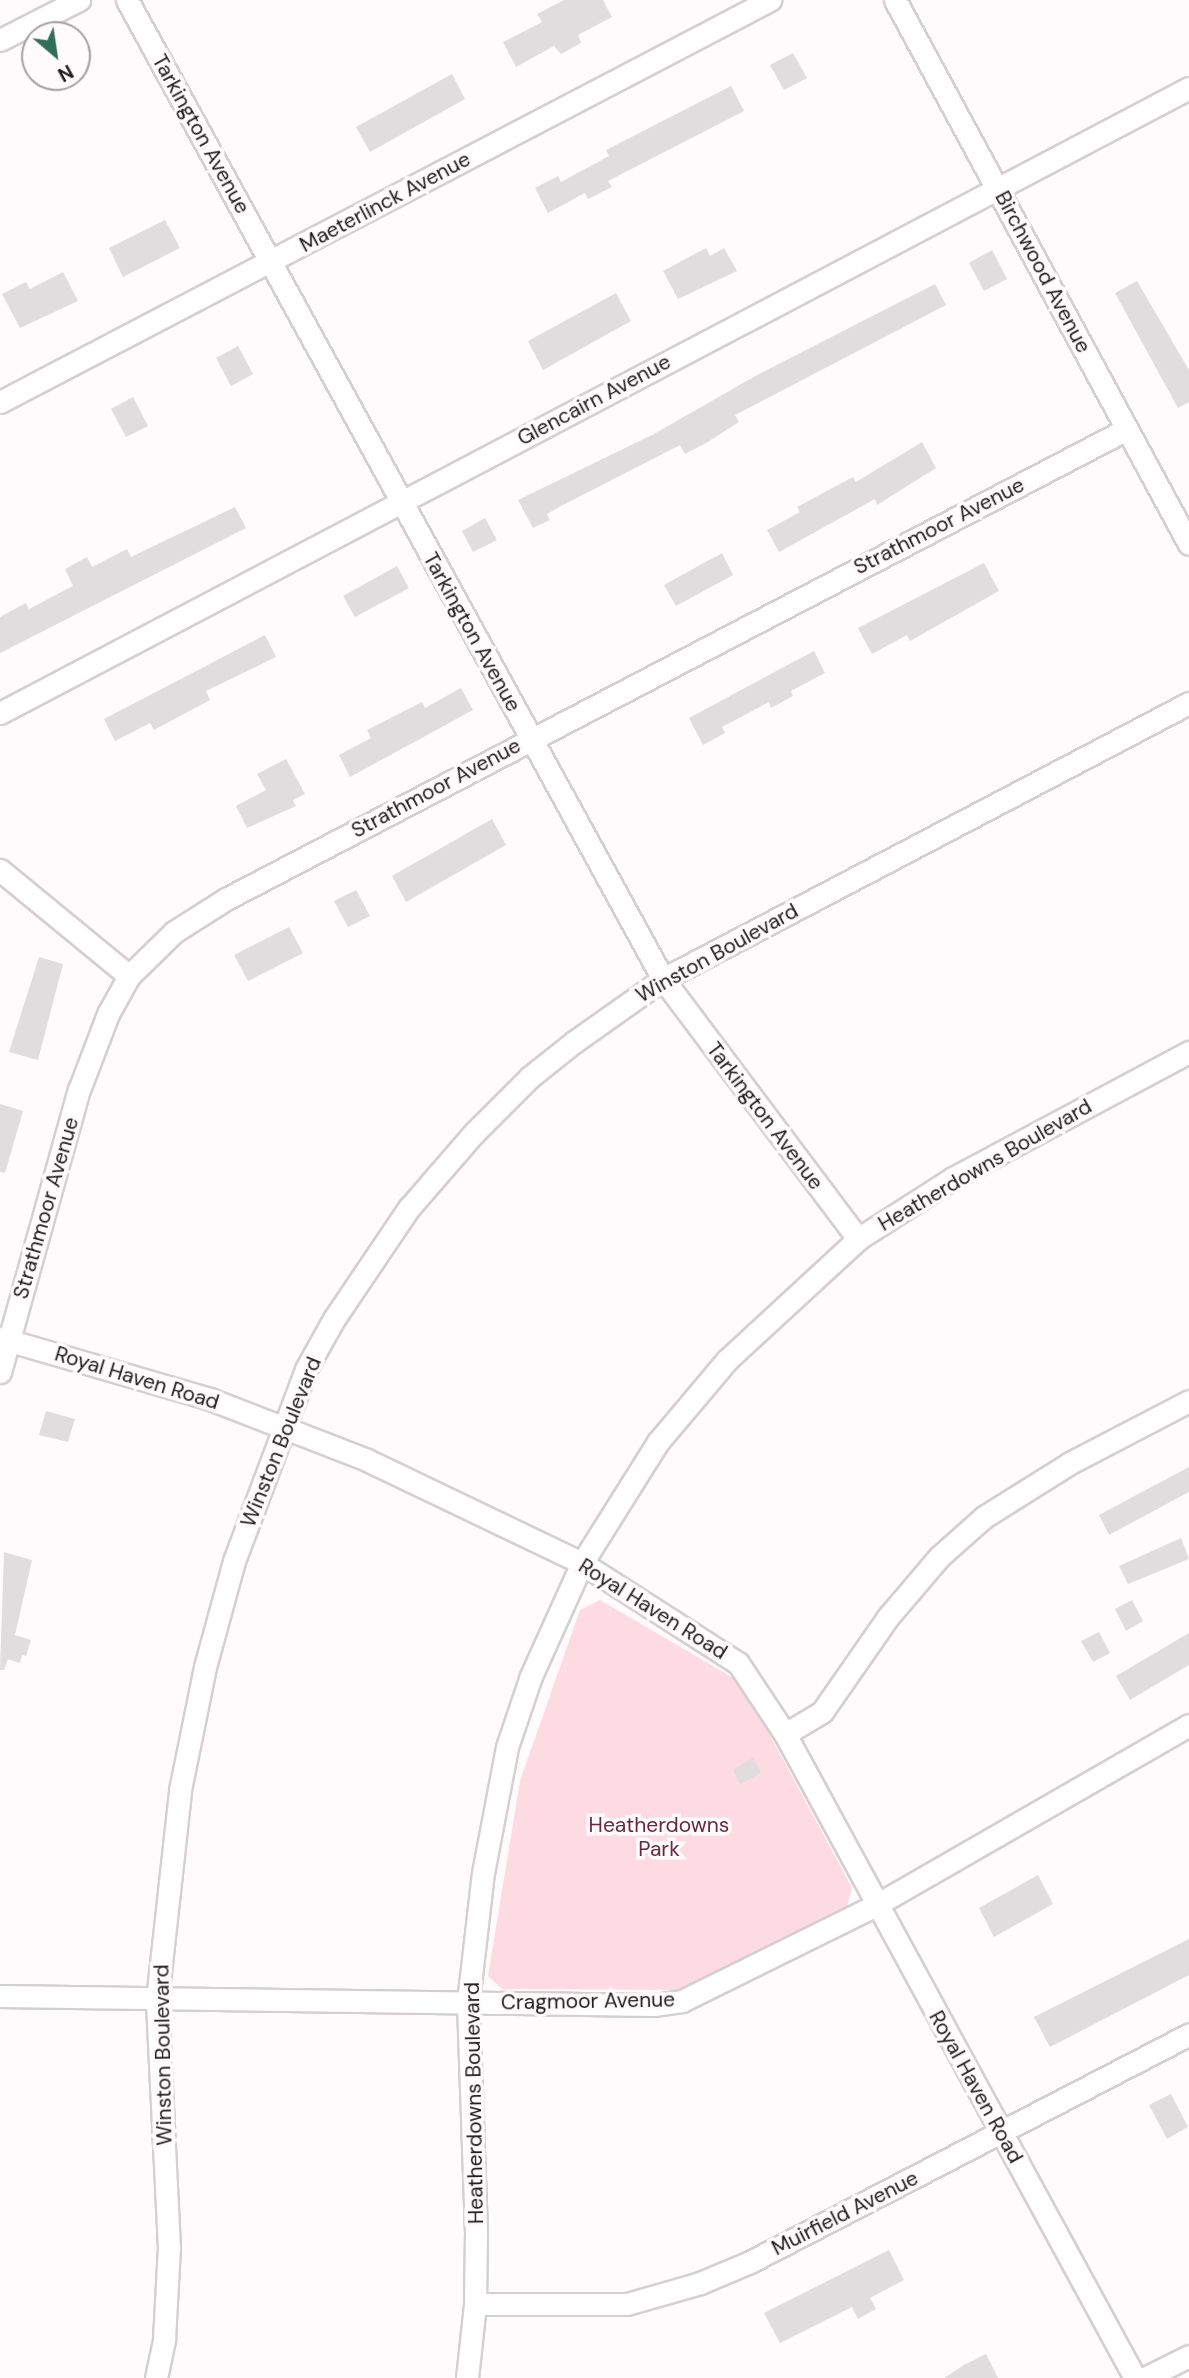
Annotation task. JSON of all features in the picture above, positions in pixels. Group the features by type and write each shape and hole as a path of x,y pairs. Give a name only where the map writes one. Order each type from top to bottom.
{"street":[{"path":"0,40 79,0"},
{"name":"Tarkington Avenue","path":"127,0 663,979 858,1239"},
{"name":"Maeterlinck Avenue","path":"0,402 770,0"},
{"name":"Birchwood Avenue","path":"895,0 1189,544"},
{"name":"Glencairn Avenue","path":"0,713 1189,88"},
{"name":"Strathmoor Avenue","path":"0,1372 5,1339 79,1090 108,1014 129,976 174,932 226,899 1127,429"},
{"name":"Winston Boulevard","path":"156,2378 164,2339 169,2248 158,2000 169,1860 205,1667 234,1561 306,1368 334,1319 409,1208 530,1077 663,979 1189,703"},
{"path":"0,870 129,976"},
{"name":"Heatherdowns Boulevard","path":"467,2378 475,2304 468,2003 483,1873 508,1746 531,1676 582,1563 658,1442 727,1360 858,1239 953,1178 1189,1052"},
{"name":"Royal Haven Road","path":"5,1339 283,1425 469,1506 582,1563 738,1663 785,1734 1135,2378"},
{"path":"785,1734 822,1712 888,1617 939,1557 984,1517 1070,1463 1189,1401"},
{"name":"Cragmoor Avenue","path":"0,1996 654,2005 682,2001 876,1905 1189,1725"},
{"name":"Muirfield Avenue","path":"475,2304 588,2306 667,2295 750,2262 1189,2034"},
{"path":"1145,2378 1189,2356"}],"green space":[{"name":"Heatherdowns Park","path":"600,1600 742,1683 852,1888 847,1906 678,1990 502,1989 488,1976 520,1781 580,1610"}],"building":[{"path":"564,0 603,0 612,17 578,35 581,43 561,54 554,46 516,67 503,42 542,22 537,14"},
{"path":"793,53 807,78 784,90 770,65"},
{"path":"452,74 465,99 370,152 356,127"},
{"path":"731,86 744,111 608,181 612,187 588,199 585,193 548,213 535,188 558,176 561,182 609,156 606,150"},
{"path":"165,220 180,248 123,277 109,248"},
{"path":"706,248 710,256 724,248 737,271 678,299 663,271"},
{"path":"992,250 1007,279 984,291 969,263"},
{"path":"63,272 78,301 20,328 2,294 26,282 30,289"},
{"path":"1137,281 1189,370 1189,402 1178,408 1115,293"},
{"path":"935,284 946,305 735,415 739,422 706,443 685,454 680,445 547,514 550,520 533,528 518,500 654,434 757,375"},
{"path":"616,293 631,321 543,370 528,341"},
{"path":"238,346 253,374 231,386 216,358"},
{"path":"133,397 148,426 126,437 111,409"},
{"path":"922,442 936,468 877,505 875,499 779,552 767,530 800,512 797,507 853,477 856,482"},
{"path":"235,507 246,528 0,653 0,617 26,603 29,609 73,586 65,569 87,557 92,567 127,549 131,557"},
{"path":"485,518 497,540 473,552 462,531"},
{"path":"722,553 733,575 676,606 664,585"},
{"path":"984,563 999,591 910,641 907,635 872,654 858,628"},
{"path":"397,566 409,588 355,617 343,596"},
{"path":"265,635 276,657 206,691 210,700 154,730 150,723 115,741 104,719"},
{"path":"814,651 825,673 791,691 793,696 771,708 769,702 722,727 725,733 703,745 689,718"},
{"path":"461,688 473,710 350,777 339,755 371,738 367,730 422,702 425,708"},
{"path":"286,759 305,794 293,800 296,806 247,828 236,806 266,790 257,774"},
{"path":"492,819 506,845 406,902 392,876"},
{"path":"356,890 370,916 348,927 334,901"},
{"path":"289,927 303,953 248,981 234,955"},
{"path":"39,957 63,964 38,1060 9,1052"},
{"path":"0,1104 23,1111 5,1173 0,1172"},
{"path":"46,1411 75,1419 68,1442 39,1435"},
{"path":"1189,1467 1189,1492 1109,1535 1099,1515"},
{"path":"1181,1538 1189,1559 1128,1584 1119,1566"},
{"path":"4,1552 32,1560 15,1635 31,1640 26,1656 22,1655 20,1663 8,1659 4,1670 0,1670"},
{"path":"1132,1600 1143,1621 1126,1631 1115,1609"},
{"path":"1099,1632 1110,1653 1093,1662 1081,1641"},
{"path":"1189,1633 1189,1665 1130,1700 1116,1676"},
{"path":"753,1758 761,1773 740,1784 733,1770"},
{"path":"1038,1875 1053,1904 994,1937 979,1908"},
{"path":"1189,1939 1189,1975 1050,2047 1034,2017"},
{"path":"1171,2094 1188,2127 1167,2139 1149,2105"},
{"path":"889,2250 904,2280 870,2298 876,2309 858,2319 852,2307 780,2343 764,2313"},
{"path":"986,2354 998,2378 944,2378 964,2365"}]}
